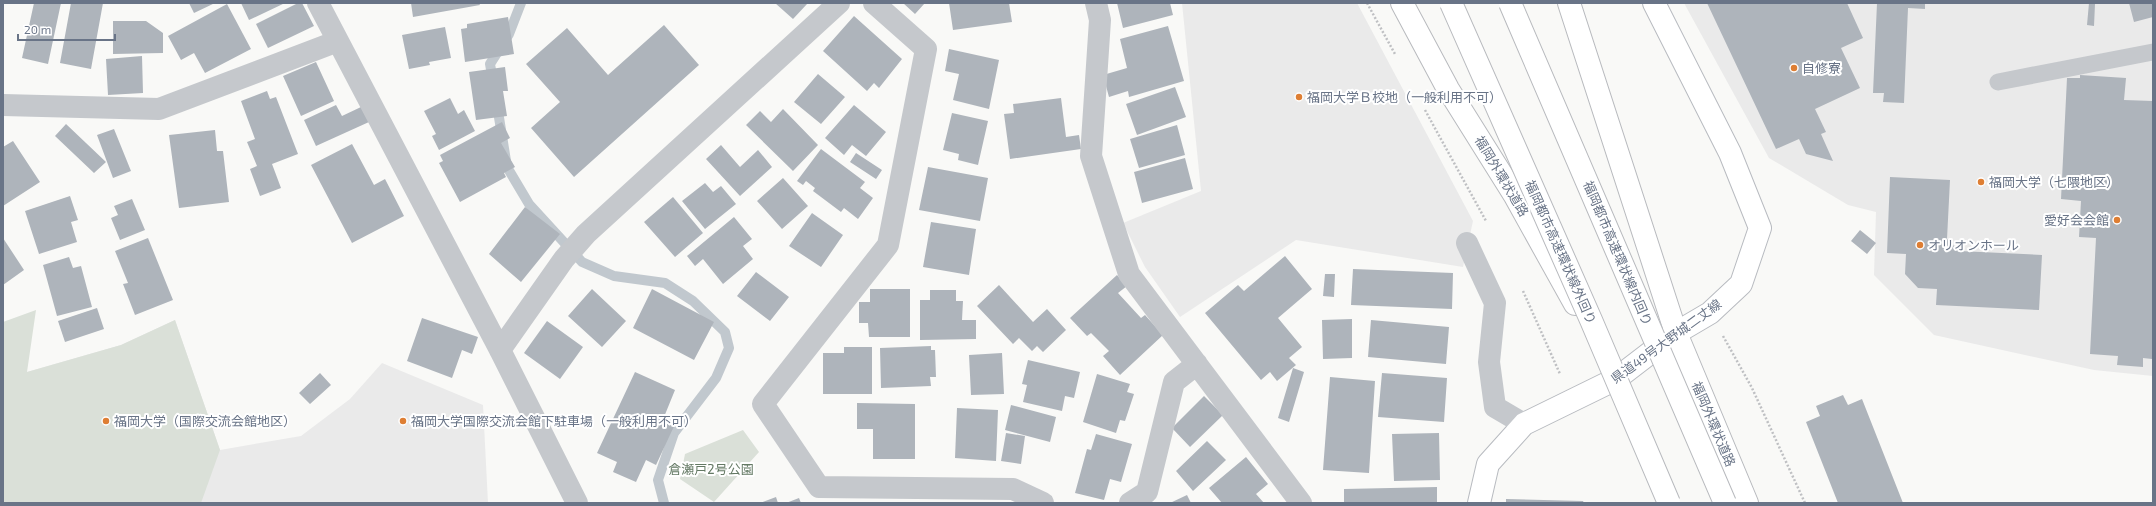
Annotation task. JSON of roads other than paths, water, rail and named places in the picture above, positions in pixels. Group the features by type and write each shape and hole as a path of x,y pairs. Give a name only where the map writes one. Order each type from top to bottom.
{"main road":[{"name":"福岡外環状道路","path":"1402,3 1448,89 1515,196 1616,379 1669,503"},
{"name":"福岡都市高速環状線外回り","path":"1451,3 1591,320 1669,503"},
{"name":"福岡都市高速環状線内回り","path":"1510,3 1725,503"},
{"name":"福岡外環状道路","path":"1569,3 1676,332 1747,503"},
{"name":"県道49号大野城二丈線","path":"1479,503 1488,464 1524,424 1616,379 1676,332 1710,313 1740,284 1760,228 1730,153 1654,3"}],"street":[{"path":"318,3 500,350 577,503"},
{"path":"500,350 564,259 586,234 839,3"},
{"path":"874,3 926,49 888,244 763,404 819,487 1013,489 1043,503"},
{"path":"1096,3 1100,20 1091,156 1129,274 1301,503"},
{"path":"3,106 159,109 338,41"},
{"path":"1467,243 1495,303 1489,362 1495,407 1524,424"},
{"path":"1130,503 1147,492 1174,382 1196,364"}],"lane":[{"path":"1998,82 2153,52"}],"waterway":[{"path":"493,81 490,64 509,34 521,3"},
{"path":"497,105 507,167 529,204 582,262 614,276 665,283 693,301 725,332 729,348 716,378 674,433 658,480 664,503"}],"place":[{"name":"自修寮","path":"1794,68"},
{"name":"福岡大学Ｂ校地（一般利用不可）","path":"1299,97"},
{"name":"福岡大学（七隈地区）","path":"1981,182"},
{"name":"愛好会会館","path":"2117,220"},
{"name":"オリオンホール","path":"1920,245"},
{"name":"福岡大学（国際交流会館地区）","path":"106,421"},
{"name":"福岡大学国際交流会館下駐車場（一般利用不可）","path":"403,421"}],"park label":[{"name":"倉瀬戸2号公園","path":"711,469"}]}
